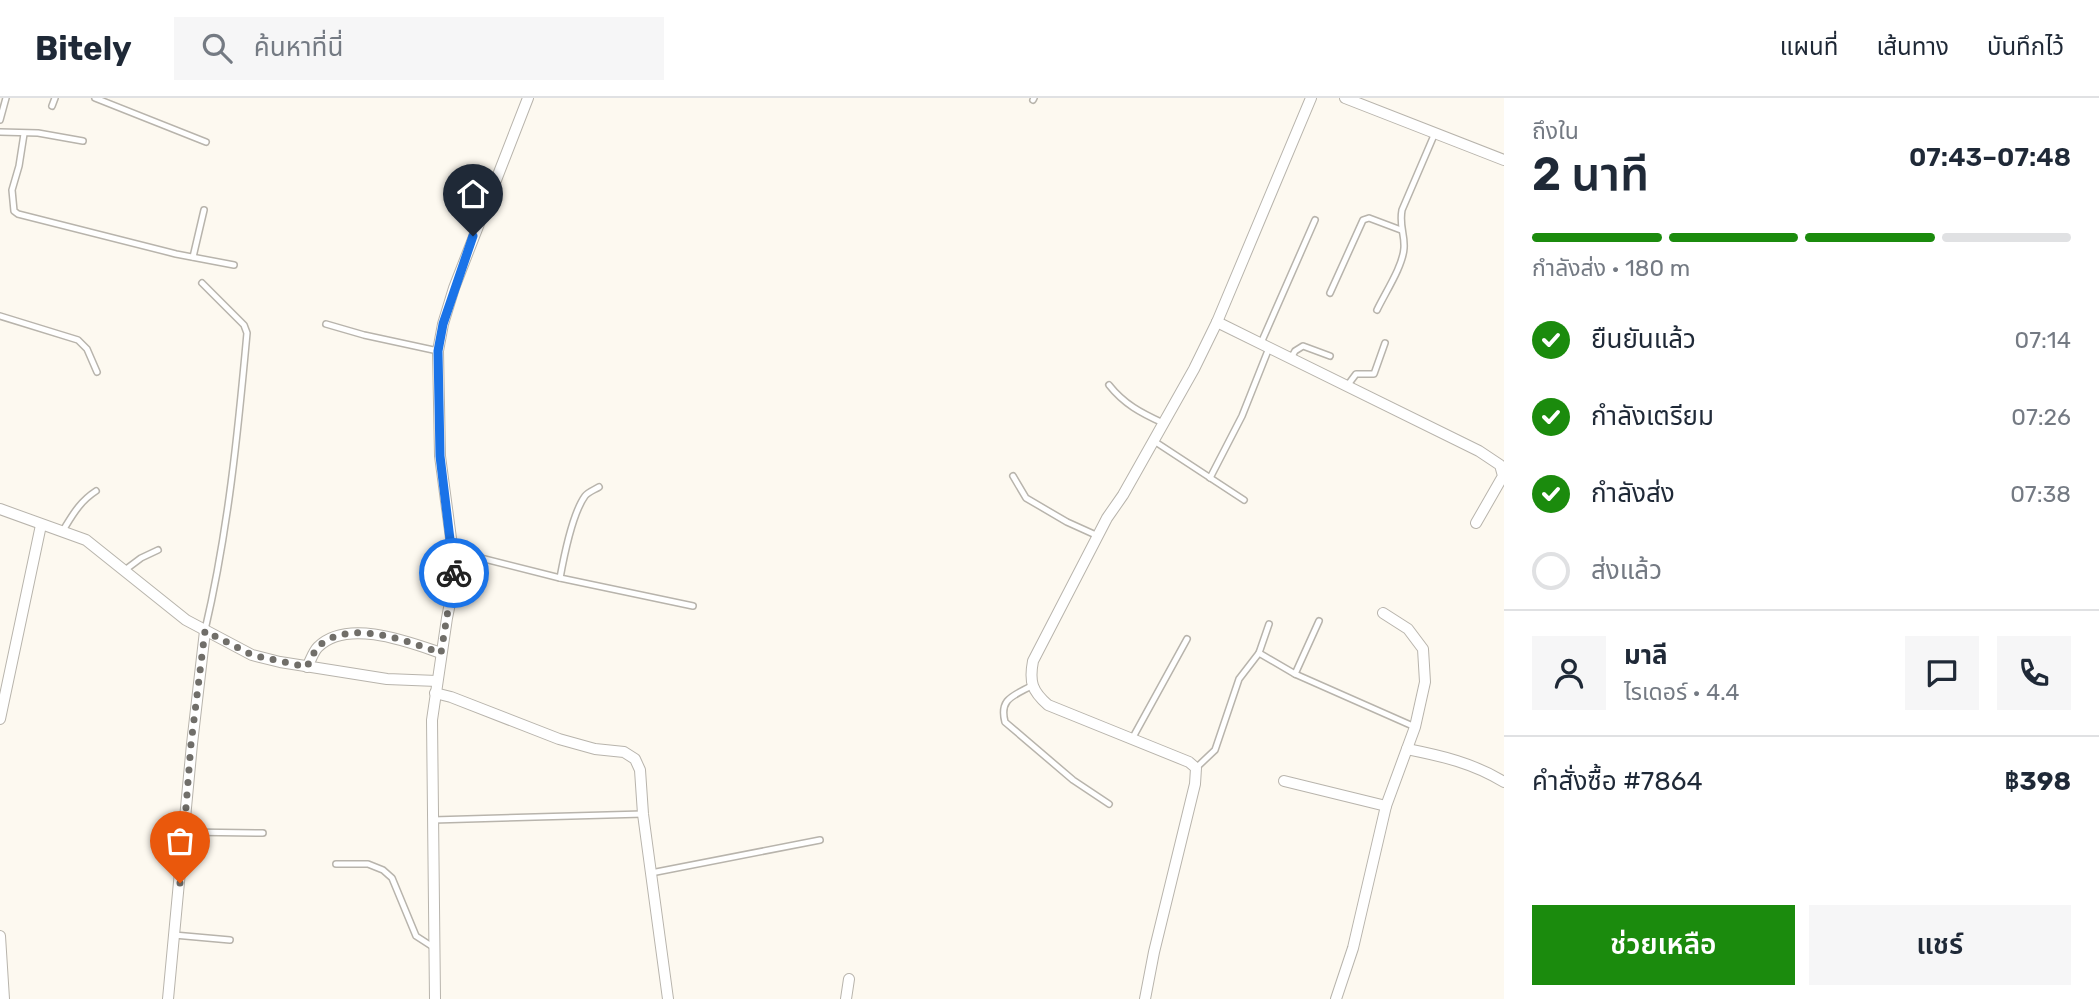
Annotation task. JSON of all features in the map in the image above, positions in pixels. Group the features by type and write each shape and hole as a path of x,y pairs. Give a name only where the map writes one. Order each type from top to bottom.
{"street":[{"path":"435,999 432,719 454,583 453,551 440,456 438,351 454,288 528,98"},
{"path":"1145,999 1195,784 1196,768 1189,762 1048,705 1031,686 1033,661 1098,536 1164,424 1217,322 1311,98"},
{"path":"1345,98 1504,160"},
{"path":"1217,322 1479,451 1500,465 1503,476 1476,523"},
{"path":"0,509 86,540 186,620 252,655 307,667 387,679 437,681"},
{"path":"0,719 41,525"},
{"path":"1336,999 1353,948 1386,806 1415,727 1426,682 1423,649 1408,629 1383,613"},
{"path":"168,999 191,744 205,631"},
{"path":"307,667 316,649 326,640 342,635 378,634 441,653"},
{"path":"435,693 559,739 631,754 635,759 640,771 643,814 668,999"},
{"path":"1407,749 1457,759 1487,771 1504,782"},
{"path":"1284,781 1386,806"},
{"path":"0,936 4,999"},
{"path":"846,999 849,979"}],"lane":[{"path":"0,120 5,98"},
{"path":"52,106 55,98"},
{"path":"95,98 206,142"},
{"path":"0,132 38,133 83,141"},
{"path":"1377,310 1403,256 1405,245 1401,230 1402,210 1434,133"},
{"path":"24,134 12,190 13,211 234,265"},
{"path":"193,257 204,210"},
{"path":"1330,293 1363,220 1369,218 1401,230"},
{"path":"1210,478 1241,416 1265,346 1315,220"},
{"path":"202,283 244,325 247,333 231,487 219,571 205,631"},
{"path":"0,316 78,340 87,349 97,372"},
{"path":"326,324 438,351"},
{"path":"1347,386 1356,374 1374,374 1385,342"},
{"path":"1291,358 1303,346 1330,356"},
{"path":"1109,385 1117,396 1135,410 1164,424"},
{"path":"1154,441 1244,500"},
{"path":"1013,477 1026,498 1098,536"},
{"path":"561,578 566,550 580,506 586,494 599,487"},
{"path":"62,532 84,498 96,491"},
{"path":"125,570 158,550"},
{"path":"453,551 692,606"},
{"path":"1296,674 1319,621"},
{"path":"1196,768 1214,750 1240,679 1259,653 1269,624"},
{"path":"1132,739 1187,639"},
{"path":"1259,653 1296,674 1415,727"},
{"path":"1031,686 1004,704 1005,722 1073,780 1110,804"},
{"path":"433,820 643,814"},
{"path":"184,832 263,833"},
{"path":"651,873 820,840"},
{"path":"335,864 368,864 383,870 391,878 416,936 433,947"},
{"path":"174,935 230,940"}],"way so far":[{"path":"180,883 191,744 205,631 252,655 307,667 316,649 326,640 342,635 378,634 441,653 454,573"}],"route":[{"path":"454,573 440,456 438,351 443,324 473,236"}]}
